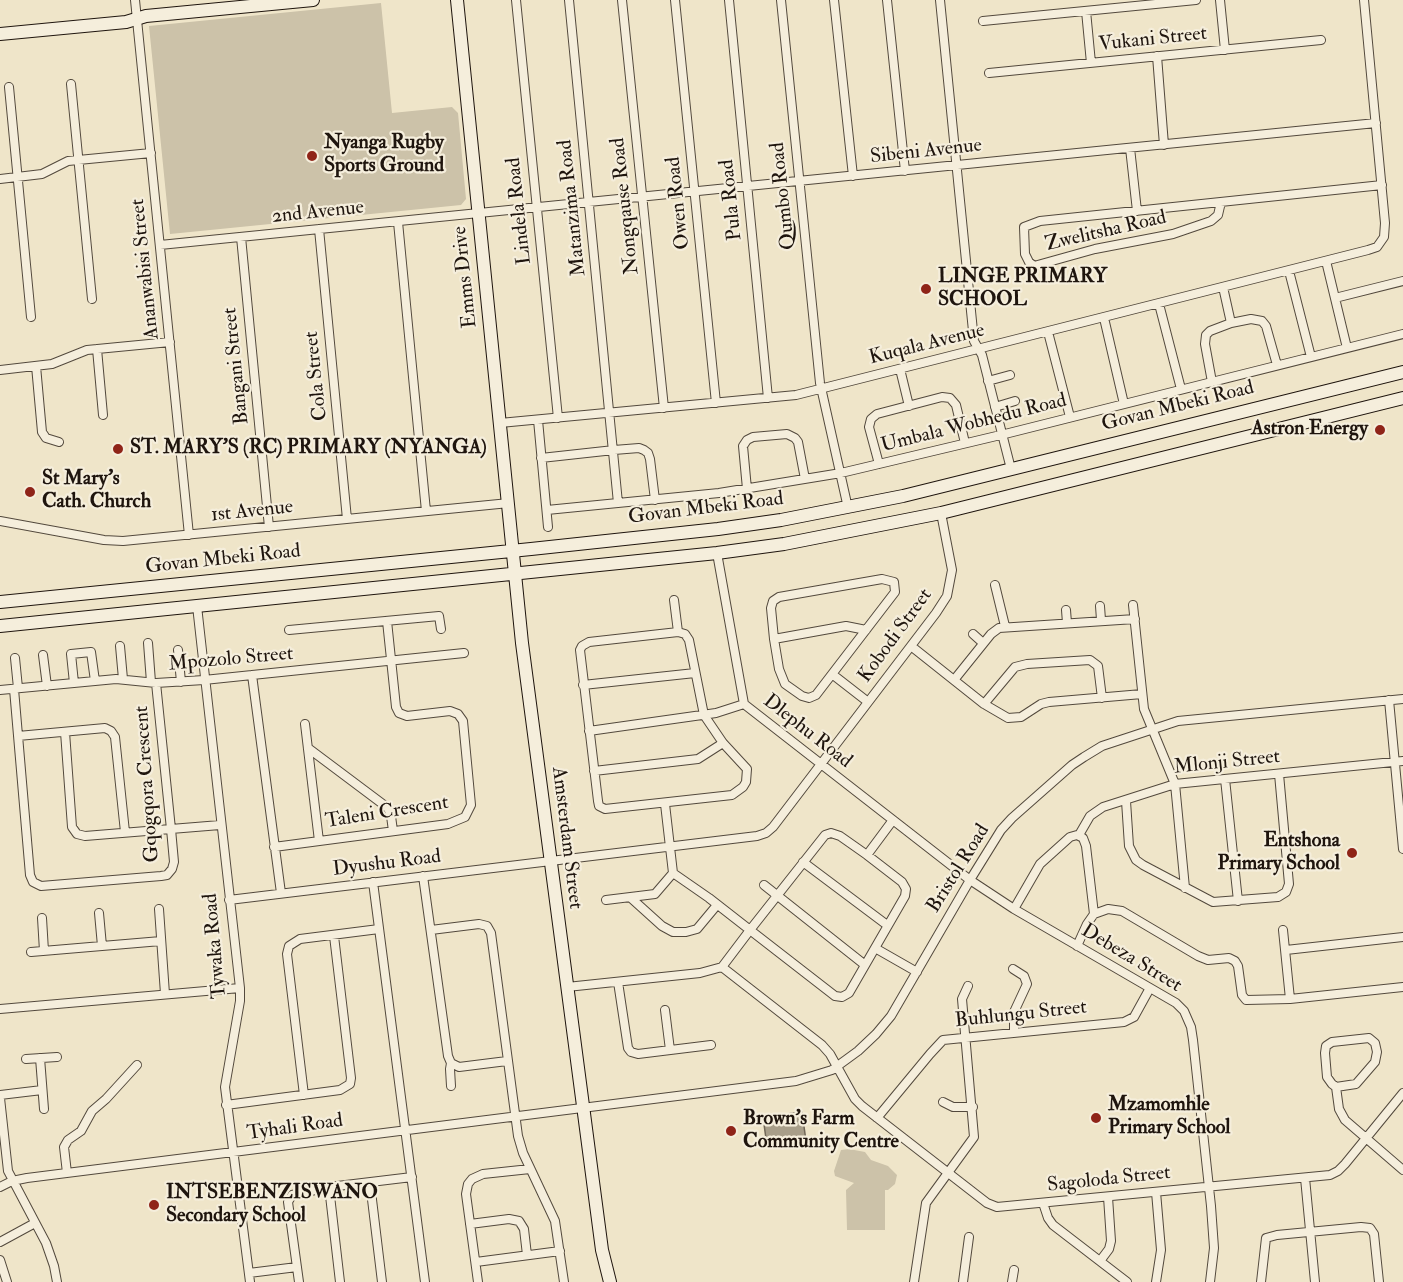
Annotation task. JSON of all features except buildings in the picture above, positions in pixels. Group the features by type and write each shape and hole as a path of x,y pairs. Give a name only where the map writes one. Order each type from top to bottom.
{"main road":[{"path":"0,34 126,22 146,16 218,5 313,0"},
{"name":"Emms Drive","path":"457,0 513,550"},
{"name":"Govan Mbeki Road","path":"0,602 718,529 848,508 1403,372"},
{"path":"0,626 717,553 815,539 941,513 1403,398"},
{"name":"Amsterdam Street","path":"513,550 549,860 602,1250"},
{"path":"602,1250 603,1282"},
{"path":"602,1250 610,1282"}],"street":[{"name":"Ananwabisi Street","path":"135,0 189,535"},
{"name":"Lindela Road","path":"516,0 558,418"},
{"name":"Matanzima Road","path":"569,0 618,503"},
{"name":"Nongqause Road","path":"622,0 664,408"},
{"name":"Owen Road","path":"675,0 716,403"},
{"name":"Pula Road","path":"729,0 768,398"},
{"name":"Qumbo Road","path":"782,0 822,389 848,508"},
{"path":"834,0 853,176"},
{"path":"887,0 905,171"},
{"path":"940,0 974,341 982,356 1011,469"},
{"path":"983,21 1155,2 1196,0"},
{"path":"1220,0 1225,50"},
{"path":"1364,0 1382,185"},
{"path":"1086,11 1091,63"},
{"name":"Vukani Street","path":"988,73 1321,40"},
{"path":"1157,56 1164,145"},
{"path":"71,84 92,299"},
{"path":"9,87 31,317"},
{"name":"Sibeni Avenue","path":"479,214 1376,123"},
{"name":"Zwelitsha Road","path":"1131,148 1137,211"},
{"path":"0,179 42,174 50,172 62,163 78,160 150,153"},
{"name":"Zwelitsha Road","path":"1221,202 1218,215 1211,221 1173,234 1095,249 1034,266 1027,258 1024,227 1035,222 1221,202 1382,185"},
{"name":"Kuqala Avenue","path":"500,423 796,395 1368,250 1377,247 1384,237 1382,185"},
{"name":"2nd Avenue","path":"160,245 479,214"},
{"path":"398,222 426,511"},
{"name":"Cola Street","path":"319,229 348,519"},
{"name":"Bangani Street","path":"241,237 269,527"},
{"path":"1326,261 1347,348"},
{"path":"1289,271 1311,357"},
{"path":"1335,298 1403,282"},
{"path":"1222,287 1231,323"},
{"path":"1159,304 1181,389"},
{"path":"1104,318 1124,404"},
{"path":"1212,382 1205,344 1206,335 1210,331 1231,323 1251,319 1262,321 1266,326 1277,365"},
{"path":"1048,332 1070,417"},
{"name":"Umbala Wobhedu Road","path":"546,510 747,489 841,473 1403,334"},
{"path":"0,370 52,364 79,352 97,349 170,342"},
{"path":"97,349 103,415"},
{"path":"36,366 42,432 46,438 59,442"},
{"path":"900,369 909,406"},
{"path":"988,381 1010,375"},
{"path":"879,464 869,427 872,419 878,414 909,406 942,398 953,400 965,443"},
{"path":"995,407 1015,401"},
{"path":"538,420 548,527"},
{"path":"747,489 743,446 753,437 787,434 795,438 798,442 805,479"},
{"path":"541,458 639,448 648,453 655,500"},
{"name":"1st Avenue","path":"0,521 104,540 123,541 509,503"},
{"name":"Kobodi Street","path":"669,846 757,836 773,827 936,613 950,586 952,570 941,513"},
{"name":"Dlephu Road","path":"717,553 744,704 970,880"},
{"path":"888,579 895,584 895,592 816,695 808,698 802,696 785,684 779,669 774,639 771,608 773,601 778,597 888,579"},
{"path":"995,585 1005,626"},
{"path":"674,600 678,632"},
{"path":"1133,605 1142,694 1151,729 1175,784 1185,888"},
{"name":"Tywaka Road","path":"197,606 240,988 240,1001 226,1076 226,1105 250,1277"},
{"path":"1100,606 1101,620"},
{"path":"1066,610 1067,623"},
{"path":"290,630 439,616 441,629"},
{"path":"954,681 994,631 1005,626 1135,619"},
{"path":"387,621 391,660"},
{"path":"774,639 846,626 866,630"},
{"path":"678,632 687,636 695,673 704,715 723,743 747,769 748,773 743,787 732,795 665,804 605,809 599,806 580,650 586,643 678,632"},
{"path":"973,634 983,643"},
{"name":"Gqogqora Crescent","path":"15,658 18,736 30,875 33,882 41,886 167,874 171,872 173,866 171,829 148,643"},
{"path":"120,646 123,679"},
{"path":"910,646 999,715 1012,718 1021,717 1041,704 1049,702 1142,694"},
{"path":"178,650 181,682"},
{"path":"74,683 71,654 91,651 95,681"},
{"name":"Mpozolo Street","path":"0,690 123,679 154,683 181,682 464,653"},
{"path":"43,656 47,686"},
{"name":"Taleni Crescent","path":"274,847 448,824 465,817 471,805 463,721 458,714 450,711 407,716 399,713 396,707 391,660"},
{"path":"984,704 1010,671 1021,665 1090,660 1098,666 1102,698"},
{"path":"584,685 695,673"},
{"path":"832,674 868,702"},
{"path":"252,675 281,893"},
{"name":"Bristol Road","path":"583,1107 796,1081 838,1066 876,1034 891,1016 970,880 1006,824 1072,765 1102,746 1178,721 1403,699"},
{"path":"1389,700 1399,761 1403,849"},
{"path":"589,730 716,713 744,704"},
{"path":"304,724 319,841"},
{"path":"18,736 105,728 111,731 115,736 125,832"},
{"path":"65,732 72,827 77,834 85,836 220,825"},
{"path":"594,771 698,759 723,743"},
{"path":"308,748 388,808 393,831"},
{"name":"Mlonji Street","path":"1014,909 1040,864 1070,837 1079,835 1087,820 1103,807 1175,784 1399,761"},
{"path":"1126,801 1131,854 1143,866 1213,902 1278,897 1283,895 1288,888 1279,774"},
{"path":"1225,779 1238,901"},
{"path":"567,987 700,973 722,967 750,930 777,897 803,862 825,835 831,833 840,836 902,882 906,889 905,896 849,993 842,997 835,996 750,930 673,873 665,804"},
{"path":"867,855 893,820"},
{"path":"1079,835 1086,846 1095,914"},
{"name":"Dyushu Road","path":"230,900 669,846"},
{"path":"803,862 887,926"},
{"path":"606,900 655,894 673,873"},
{"path":"423,876 448,1056 451,1063 451,1086"},
{"name":"Debeza Street","path":"970,880 1014,909 1176,1003 1184,1011 1191,1027 1214,1248 1210,1282"},
{"path":"373,882 426,1282"},
{"path":"764,885 865,965"},
{"path":"631,898 662,926 673,932 686,932 697,928 717,905"},
{"path":"159,909 165,994"},
{"path":"1077,946 1087,924 1095,914 1108,909 1122,912 1198,956 1208,960 1229,958 1235,961 1238,966 1242,995 1246,1000 1290,999 1403,987"},
{"path":"99,913 102,946"},
{"path":"42,918 44,951"},
{"path":"431,930 479,924 487,927 491,933 520,1143 553,1215 564,1282"},
{"path":"304,1095 288,950 291,943 295,940 379,929"},
{"path":"1283,930 1290,999"},
{"path":"226,1105 340,1090 346,1088 351,1081 334,936"},
{"path":"1286,950 1403,937"},
{"path":"31,952 160,941"},
{"path":"875,948 917,972"},
{"name":"Sagoloda Street","path":"722,967 815,1038 838,1066 855,1099 947,1173 992,1206 1001,1208 1330,1175 1338,1171 1403,1093"},
{"path":"1012,969 1024,976 1027,984 1014,1011 1014,1033"},
{"path":"618,982 628,1048 631,1052 638,1054 711,1045"},
{"path":"914,1282 926,1203 974,1137 962,999 968,986"},
{"path":"0,1009 240,988"},
{"name":"Buhlungu Street","path":"877,1118 939,1043 949,1038 1128,1021 1134,1017 1150,988"},
{"path":"665,1010 670,1050"},
{"path":"1336,1087 1356,1084 1375,1062 1377,1052 1375,1042 1369,1038 1332,1042 1326,1046 1328,1077 1336,1087 1339,1109 1345,1120 1403,1170"},
{"path":"26,1059 57,1057"},
{"path":"40,1058 44,1109"},
{"path":"451,1063 459,1067 507,1061"},
{"path":"67,1173 64,1147 68,1140 81,1131 92,1111 137,1065"},
{"path":"42,1090 0,1096 6,1161 12,1181 51,1257 57,1282"},
{"path":"943,1102 953,1107 973,1107"},
{"name":"Tyhali Road","path":"0,1187 12,1181 67,1173 583,1107"},
{"path":"478,1282 466,1189 472,1179 483,1174 530,1169"},
{"path":"299,1282 289,1199 296,1193 412,1177"},
{"path":"1305,1178 1315,1282"},
{"path":"369,1183 382,1282"},
{"path":"329,1188 340,1282"},
{"path":"1156,1192 1161,1250 1156,1282"},
{"path":"1100,1261 1109,1249 1111,1241 1107,1197"},
{"path":"1043,1203 1050,1221 1127,1282"},
{"path":"470,1224 509,1219 519,1221 524,1229 527,1255"},
{"path":"0,1242 35,1223"},
{"path":"1261,1282 1266,1238 1361,1227 1370,1228 1374,1238 1379,1282"},
{"path":"963,1282 969,1237"},
{"path":"476,1262 560,1251"},
{"path":"0,1260 7,1282"},
{"path":"250,1277 297,1267"},
{"path":"1012,1282 1014,1270"}],"shaded area":[{"name":"Nyanga Rugby Sports Ground","path":"381,3 392,113 452,107 458,113 466,199 461,205 170,234 149,26"},
{"path":"802,1112 806,1141 767,1146 763,1117"},
{"path":"841,1150 865,1152 871,1160 888,1166 897,1175 895,1184 885,1190 885,1230 847,1230 846,1190 854,1183 835,1176 834,1171"}],"place":[{"name":"Nyanga Rugby Sports Ground","path":"312,156"},
{"name":"LINGE PRIMARY SCHOOL","path":"926,289"},
{"name":"Astron Energy","path":"1380,430"},
{"name":"ST. MARY'S (RC) PRIMARY (NYANGA)","path":"118,449"},
{"name":"St Mary's Cath. Church","path":"30,492"},
{"name":"Entshona Primary School","path":"1352,853"},
{"name":"Mzamomhle Primary School","path":"1096,1118"},
{"name":"Brown's Farm Community Centre","path":"731,1131"},
{"name":"INTSEBENZISWANO Secondary School","path":"154,1205"}]}
